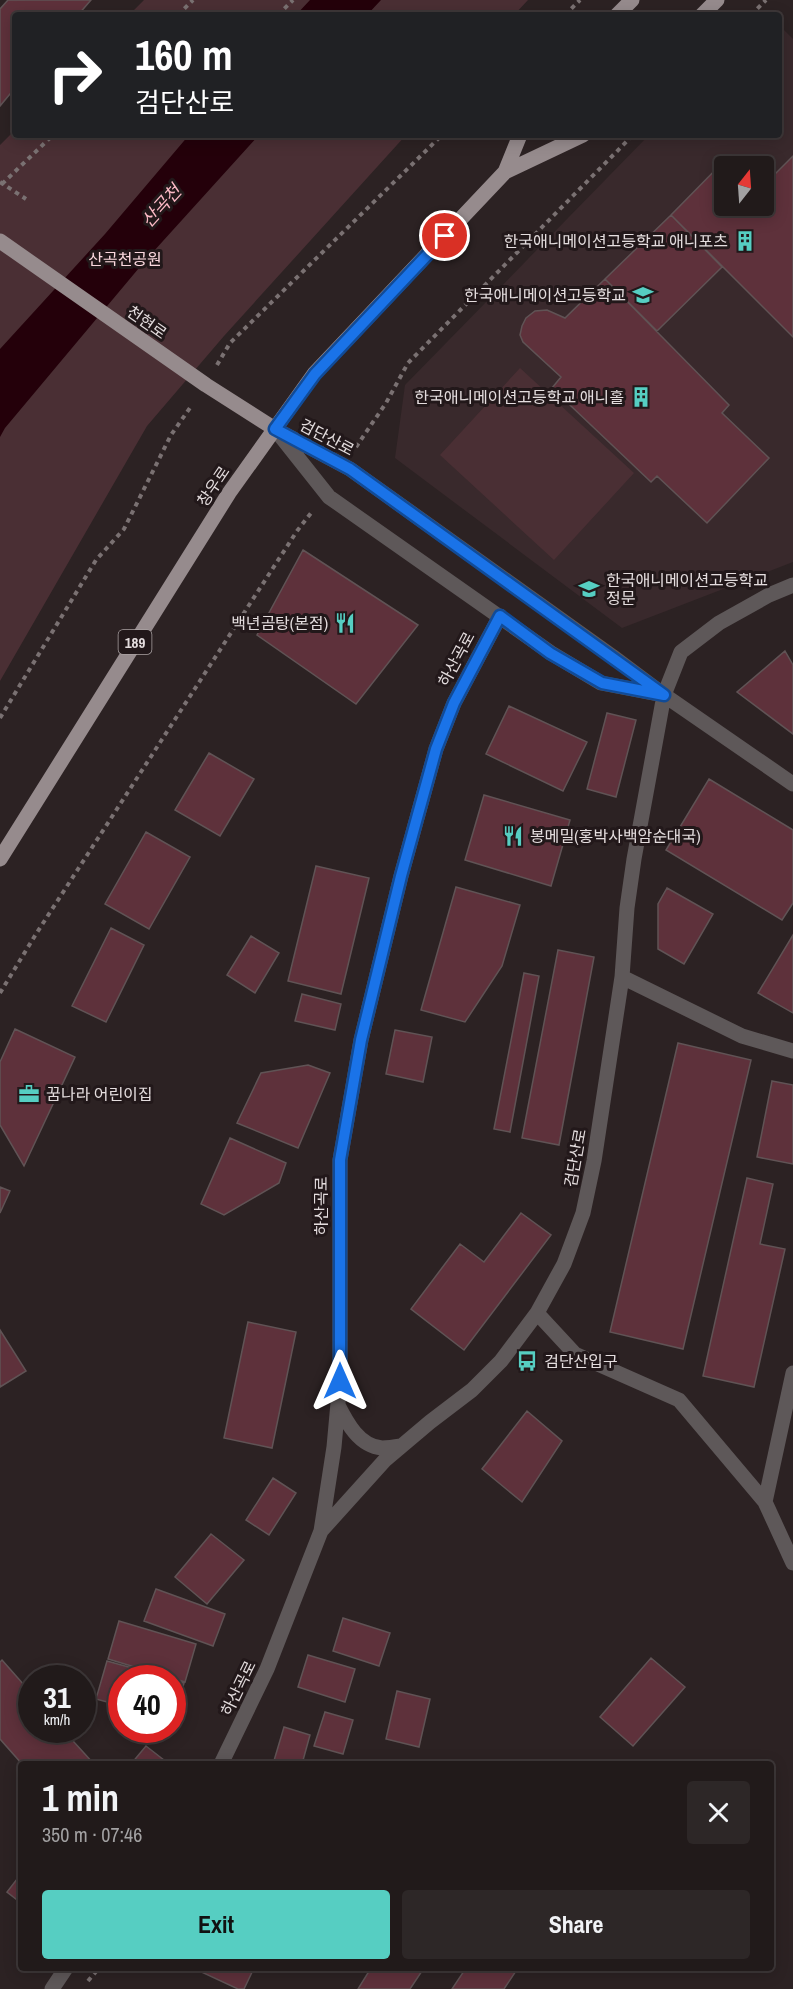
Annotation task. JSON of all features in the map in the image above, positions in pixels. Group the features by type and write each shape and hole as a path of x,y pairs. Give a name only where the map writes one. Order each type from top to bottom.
{"main road":[{"path":"620,12 632,0"},
{"path":"705,12 717,0"},
{"name":"창우로","path":"506,172 519,138"},
{"name":"창우로","path":"0,859 229,492 315,374 506,172 577,138"},
{"name":"천현로","path":"0,242 204,384 275,429"}],"street":[{"name":"검단산로","path":"275,429 344,466 664,695"},
{"name":"검단산로","path":"275,429 330,497 550,653 602,683 664,695"},
{"name":"검단산로","path":"321,1531 385,1460 472,1390 501,1361 537,1313 564,1264 583,1213 594,1161 622,977 627,909 634,859 664,695 681,652 719,623 769,595 793,585"},
{"name":"하산곡로","path":"222,1761 267,1670 321,1531 334,1447 340,1381 340,1160 361,1040 401,876 436,749 454,703 500,616"},
{"path":"664,695 793,784"},
{"path":"622,977 742,1036 793,1052"},
{"path":"537,1313 575,1354 679,1400 765,1502 793,1563"},
{"path":"765,1502 793,1372"},
{"path":"338,1404 349,1427 363,1440 380,1448 401,1446"},
{"path":"52,1989 64,1971"}],"path":[{"path":"181,12 193,0"},
{"path":"281,12 293,0"},
{"path":"568,12 580,0"},
{"path":"755,12 766,0"},
{"path":"26,200 1,183 50,138"},
{"path":"344,466 386,403 408,363 630,138"},
{"path":"0,993 297,531 326,493"}],"shaded area":[{"name":"한국애니메이션고등학교","path":"782,28 793,39 793,562 622,628 395,458 405,385 646,138 782,138"}],"green space":[{"path":"144,0 528,0 517,12 132,12"},
{"name":"산곡천공원","path":"12,133 12,138 403,138 224,336 147,426 0,681 0,145"},
{"path":"520,368 634,473 554,560 440,455"}],"water":[{"path":"310,0 381,0 370,12 299,12"},
{"name":"산곡천","path":"186,138 256,138 144,262 5,428 0,437 0,349 105,234"}],"building":[{"path":"8,0 91,0 81,12 12,12 12,92 0,106 0,9"},
{"name":"한국애니메이션고등학교 애니포츠","path":"793,156 793,337 671,215 714,171 714,216 774,216 774,175"},
{"path":"671,215 722,267 657,331 605,279"},
{"name":"한국애니메이션고등학교 애니홀","path":"605,279 729,405 722,413 769,458 707,523 657,476 651,482 552,388 561,377 523,342 520,335 526,318 535,311 547,310 565,318"},
{"path":"303,550 418,625 356,704 257,635"},
{"path":"785,651 793,665 793,734 737,692"},
{"path":"509,706 587,742 563,791 486,754"},
{"path":"607,713 636,720 616,797 587,789"},
{"path":"209,753 254,779 220,836 175,810"},
{"path":"709,779 793,830 793,903 782,920 666,850"},
{"path":"484,795 570,820 551,886 465,860"},
{"path":"146,832 190,857 149,929 105,904"},
{"path":"316,866 369,878 341,994 288,981"},
{"path":"456,887 520,905 502,966 465,1022 421,1010"},
{"path":"667,888 713,914 684,964 658,949 658,904"},
{"path":"111,928 144,945 106,1022 72,1006"},
{"path":"793,935 793,1013 758,993"},
{"path":"251,936 279,953 255,993 227,975"},
{"path":"558,950 594,957 559,1145 522,1138"},
{"path":"524,973 539,976 510,1132 494,1129"},
{"path":"302,994 341,1004 335,1030 295,1021"},
{"name":"꿈나라 어린이집","path":"15,1029 75,1057 24,1166 0,1125 0,1062"},
{"path":"395,1030 432,1037 423,1082 386,1074"},
{"path":"678,1043 751,1060 683,1349 610,1332"},
{"path":"308,1065 330,1073 298,1148 237,1123 261,1073"},
{"path":"772,1081 793,1085 793,1164 757,1157"},
{"path":"230,1138 286,1163 279,1183 224,1215 201,1204"},
{"path":"747,1178 773,1184 760,1244 785,1249 754,1387 703,1376"},
{"path":"0,1187 10,1191 0,1213"},
{"path":"521,1213 551,1235 464,1350 411,1309 460,1244 484,1262"},
{"path":"248,1322 296,1332 272,1448 224,1438"},
{"path":"0,1330 26,1371 0,1387"},
{"path":"527,1411 562,1441 522,1502 482,1469"},
{"path":"273,1478 296,1493 269,1535 246,1520"},
{"path":"211,1534 244,1560 207,1604 175,1577"},
{"path":"156,1589 225,1614 213,1646 144,1621"},
{"path":"343,1618 390,1633 379,1666 333,1651"},
{"path":"119,1621 196,1644 186,1679 186,1665 128,1665 108,1659"},
{"path":"308,1655 355,1669 345,1702 298,1687"},
{"path":"651,1658 685,1687 633,1746 600,1717"},
{"path":"2,1660 18,1678 18,1743 75,1743 91,1761 19,1761 0,1739 0,1662"},
{"path":"107,1661 121,1665 108,1665 108,1702 96,1699"},
{"path":"397,1691 430,1699 419,1747 386,1739"},
{"path":"325,1712 353,1720 343,1754 314,1746"},
{"path":"284,1727 310,1735 303,1761 274,1761"},
{"path":"146,1746 165,1761 134,1761"},
{"path":"18,1878 18,1901 7,1892"},
{"path":"199,1971 253,1971 244,1989 238,1989"},
{"path":"369,1971 422,1971 410,1989 358,1989"},
{"path":"464,1971 516,1971 504,1989 452,1989"}],"place":[{"name":"한국애니메이션고등학교 애니포츠","path":"745,241"},
{"name":"한국애니메이션고등학교","path":"643,295"},
{"name":"한국애니메이션고등학교 애니홀","path":"641,397"},
{"name":"한국애니메이션고등학교 정문","path":"589,589"},
{"name":"백년곰탕(본점)","path":"345,623"},
{"name":"봉메밀(홍박사백암순대국)","path":"513,836"},
{"name":"꿈나라 어린이집","path":"29,1094"},
{"name":"검단산입구","path":"527,1361"}],"route":[{"path":"340,1381 340,1160 361,1040 401,876 436,749 454,703 500,616 550,653 602,683 664,695 350,469 275,429 315,374 445,236"}]}
